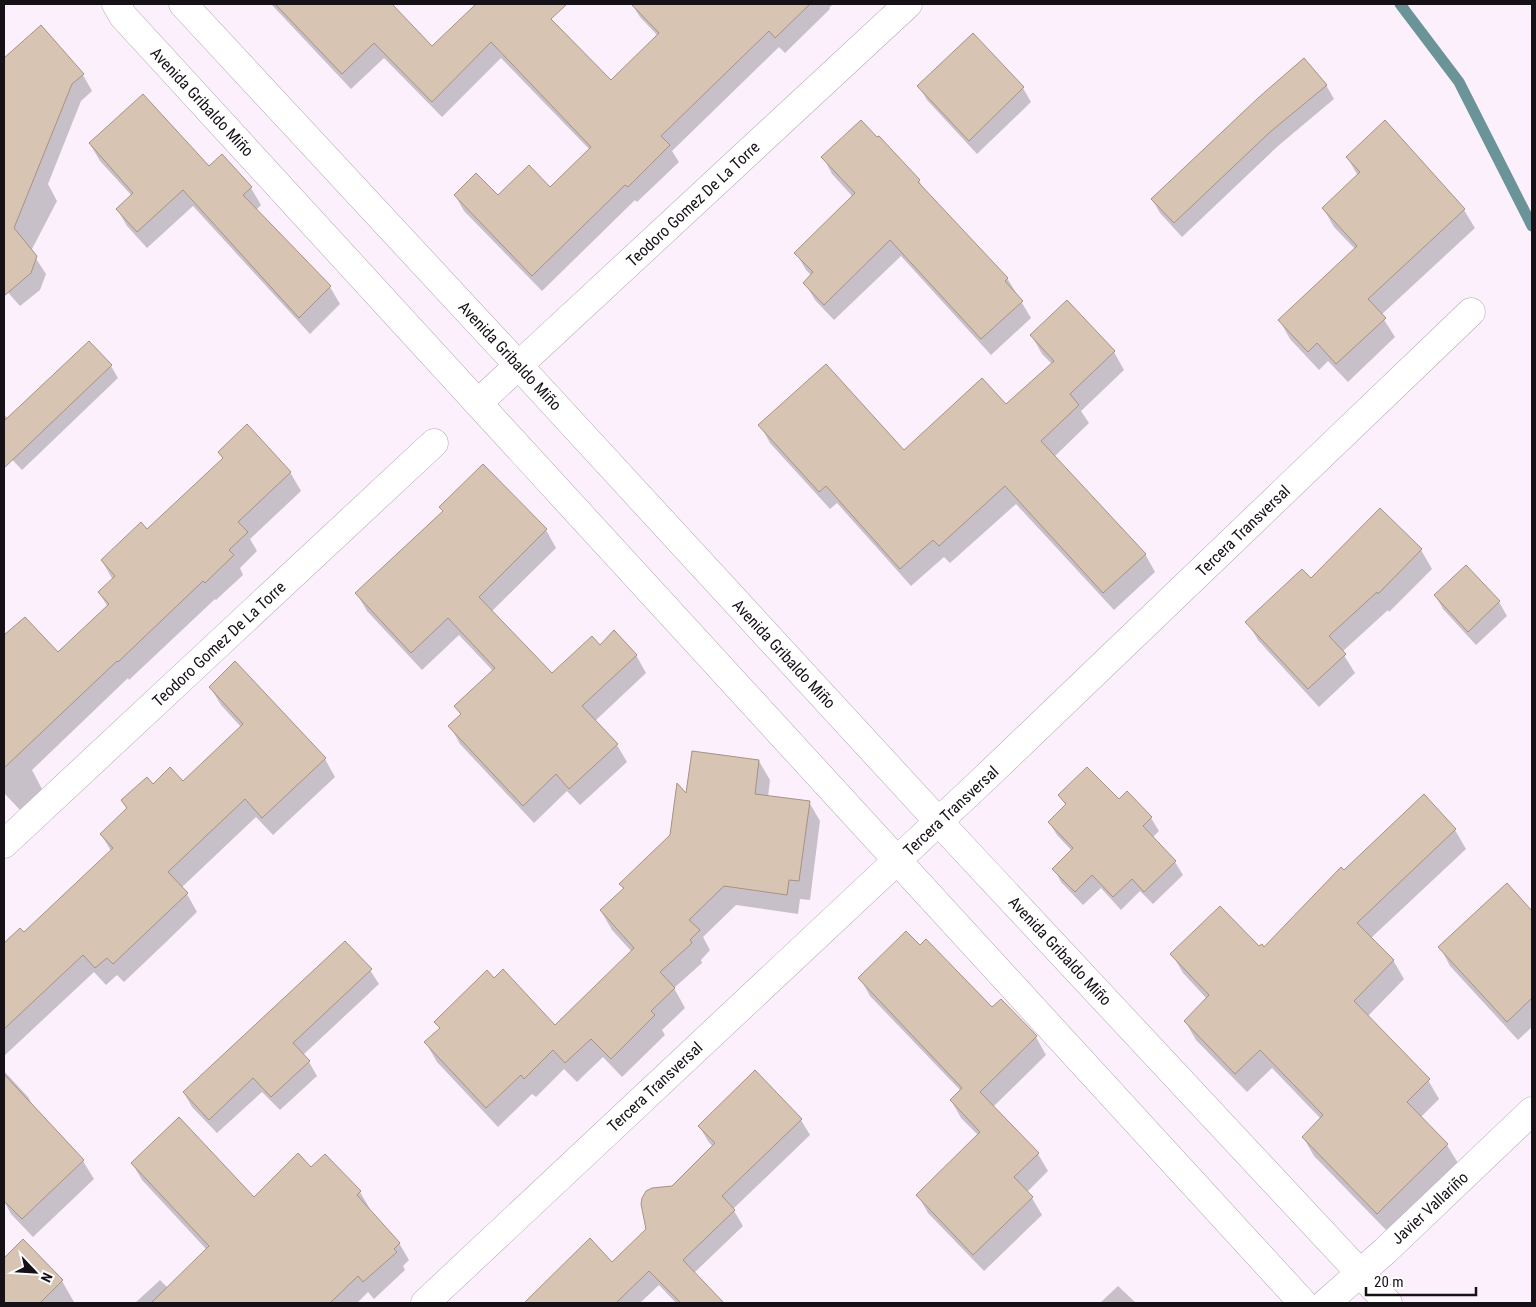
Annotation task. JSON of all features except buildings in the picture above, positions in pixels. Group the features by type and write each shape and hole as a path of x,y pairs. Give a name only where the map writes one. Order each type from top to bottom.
{"street":[{"name":"Avenida Gribaldo Miño","path":"116,4 123,16 1303,1303"},
{"name":"Avenida Gribaldo Miño","path":"183,4 939,822 1388,1303"},
{"name":"Teodoro Gomez De La Torre","path":"478,403 908,4"},
{"name":"Tercera Transversal","path":"424,1303 898,861 1471,312"},
{"name":"Teodoro Gomez De La Torre","path":"4,844 434,443"},
{"name":"Javier Vallariño","path":"1326,1303 1532,1111"}],"waterway":[{"path":"1400,4 1459,82 1532,226"}]}
